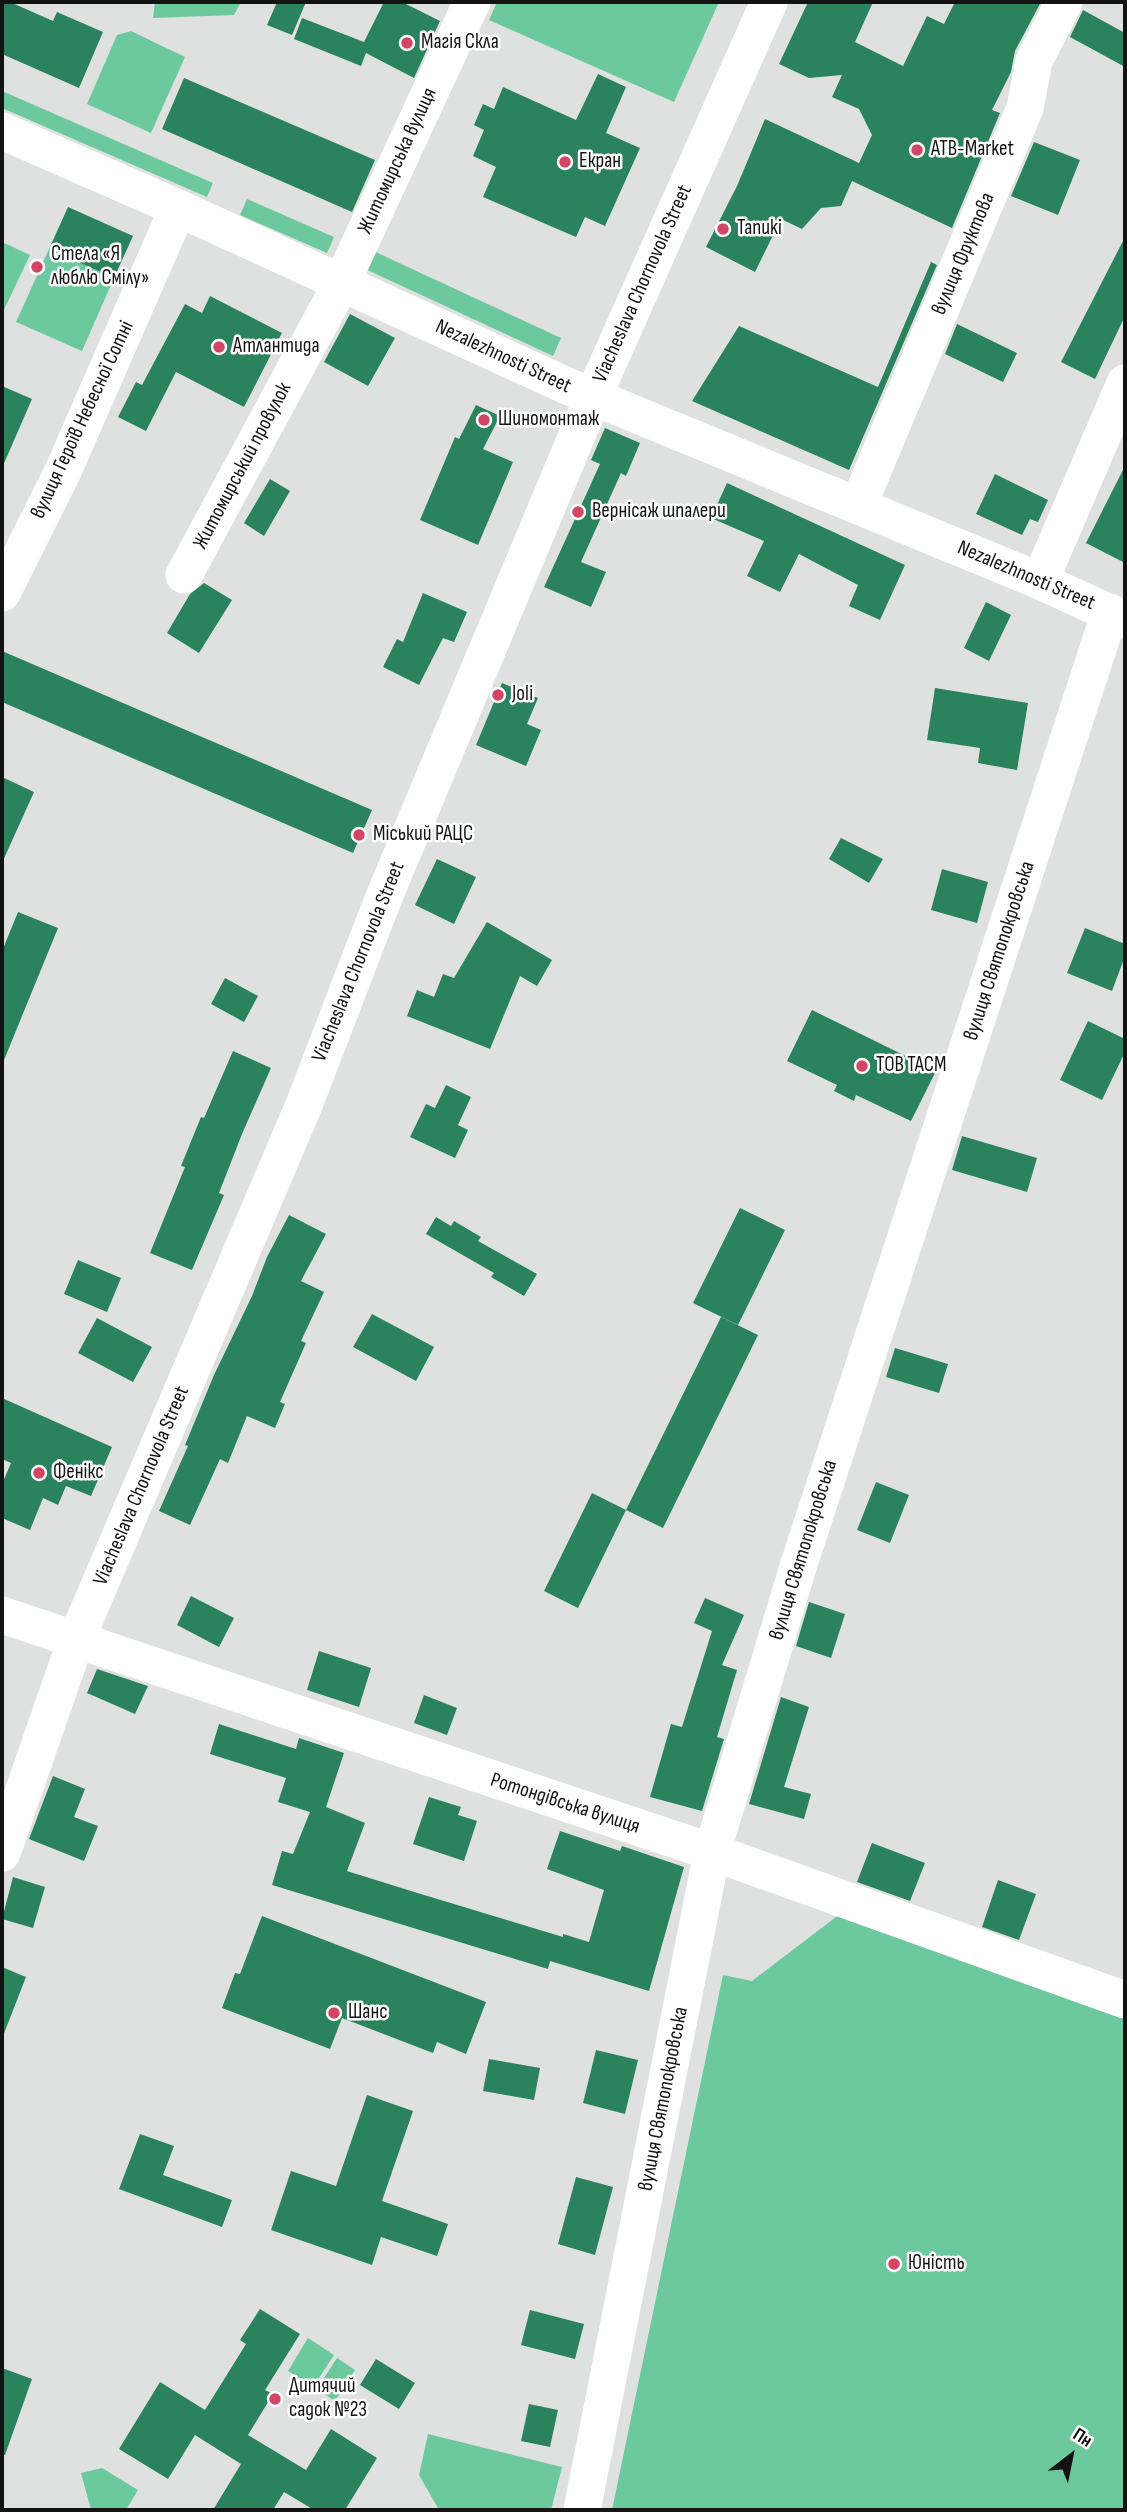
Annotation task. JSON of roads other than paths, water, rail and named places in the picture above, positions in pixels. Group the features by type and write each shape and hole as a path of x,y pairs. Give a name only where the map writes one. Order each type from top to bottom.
{"street":[{"name":"Житомирська вулиця","path":"342,282 472,2"},
{"name":"Viacheslava Chornovola Street","path":"2,1853 76,1640 304,1105 382,902 593,397 769,2"},
{"name":"вулиця Фруктова","path":"858,506 1025,108 1034,61 1064,2"},
{"name":"Nezalezhnosti Street","path":"2,131 593,397 1040,580 1117,616"},
{"name":"вулиця Героїв Небесної Сотні","path":"2,593 63,471 178,208"},
{"name":"Житомирський провулок","path":"184,575 342,282"},
{"path":"1040,580 1125,383"},
{"name":"вулиця Святопокровська","path":"582,2510 712,1852 806,1540 1117,616"},
{"name":"Ротондівська вулиця","path":"2,1615 712,1852 1125,2000"}],"place":[{"name":"Магія Скла","path":"407,43"},
{"name":"ATB-Market","path":"917,150"},
{"name":"Екран","path":"565,162"},
{"name":"Tanuki","path":"723,229"},
{"name":"Стела «Я люблю Смілу»","path":"37,267"},
{"name":"Атлантида","path":"219,347"},
{"name":"Шиномонтаж","path":"484,420"},
{"name":"Вернiсаж шпалери","path":"578,512"},
{"name":"Joli","path":"498,695"},
{"name":"Міський РАЦС","path":"359,835"},
{"name":"ТОВ ТАСМ","path":"862,1066"},
{"name":"Фенікс","path":"39,1473"},
{"name":"Шанс","path":"334,2013"},
{"name":"Юність","path":"894,2264"},
{"name":"Дитячий садок №23","path":"275,2399"}]}
